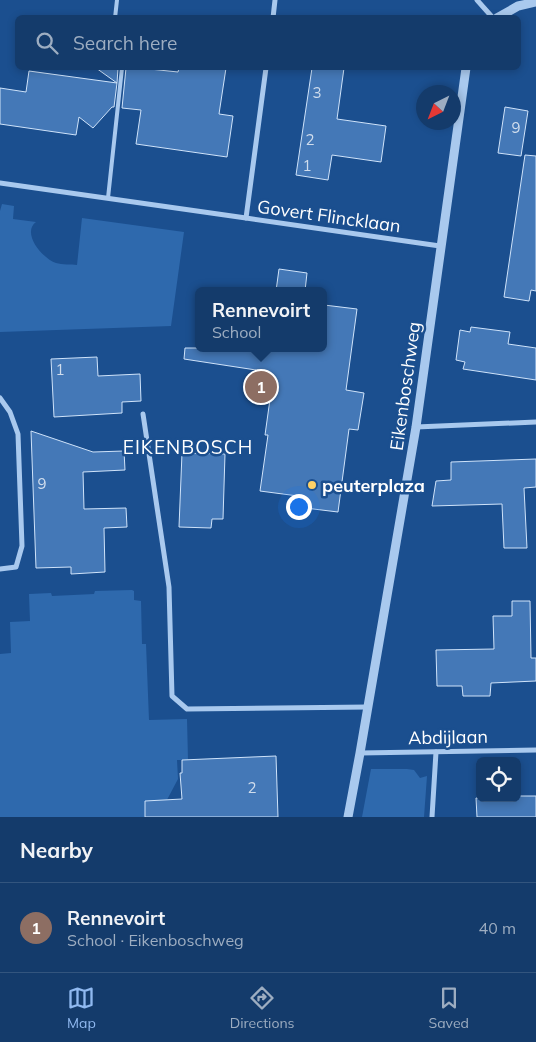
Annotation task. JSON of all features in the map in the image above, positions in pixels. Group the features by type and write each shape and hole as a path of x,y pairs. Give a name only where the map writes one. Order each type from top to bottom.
{"street":[{"path":"274,15 276,0"},
{"path":"477,0 492,15"},
{"path":"501,15 518,6 536,2"},
{"name":"Govert Flincklaan","path":"266,70 246,218 440,246"},
{"name":"Eikenboschweg","path":"348,817 416,427 466,70"},
{"path":"0,183 246,218"},
{"path":"0,398 10,412 18,434 22,546 16,568 0,569"},
{"path":"143,414 169,587 172,696 186,709 368,707"},
{"path":"416,427 536,422"},
{"name":"Abdijlaan","path":"360,753 536,750"},
{"path":"432,817 436,752"}],"lane":[{"path":"115,15 117,0"},
{"path":"108,198 122,70"}],"shaded area":[{"path":"2,204 14,206 13,219 36,222 32,227 32,239 45,256 58,264 77,265 82,218 184,232 171,326 0,332 0,211"},
{"path":"95,591 134,591 134,600 141,601 142,644 146,644 149,720 187,719 188,760 177,760 178,779 160,813 160,817 0,817 0,654 11,653 10,622 30,621 29,594 51,593 52,596 94,594"},
{"path":"371,769 407,769 414,770 420,778 427,776 424,817 362,817"}],"building":[{"path":"99,70 118,70 117,83"},
{"path":"126,70 178,72 178,70 226,70 219,114 233,116 227,157 136,144 141,110 122,108"},
{"path":"312,70 344,70 337,119 386,126 381,162 332,155 328,180 296,175"},
{"path":"29,71 117,83 114,107 93,128 79,117 76,135 0,124 0,88 26,92"},
{"path":"505,107 528,111 521,156 498,153"},
{"path":"525,155 536,156 536,291 531,290 529,301 504,297"},
{"path":"279,269 307,273 305,287 277,287"},
{"path":"327,305 357,309 346,390 364,393 358,430 349,429 338,512 297,507 298,496 260,491 268,435 265,435 271,392 254,389 256,370 184,359 185,348 195,348 195,352 327,352"},
{"path":"471,327 510,332 508,344 536,348 536,380 463,369 465,362 456,360 460,330 470,332"},
{"path":"97,357 98,376 140,374 141,401 122,402 122,413 54,417 51,359"},
{"path":"31,431 93,452 124,451 125,470 83,472 84,509 126,508 127,527 104,528 105,572 71,574 71,567 36,568"},
{"path":"182,453 225,454 223,519 212,519 211,528 179,527"},
{"path":"536,459 536,487 524,488 527,548 504,548 502,504 432,506 436,481 451,480 451,462"},
{"path":"512,601 530,601 531,658 536,658 536,681 491,683 490,696 463,696 462,686 437,686 436,650 494,649 493,616 512,616"},
{"path":"276,756 278,817 145,817 145,801 182,799 180,773 182,773 182,760"},
{"path":"521,796 536,796 536,817 477,817 476,802 521,802"}],"place":[{"name":"Rennevoirt","path":"261,387"},
{"name":"peuterplaza","path":"312,485"}],"district":[{"name":"EIKENBOSCH","path":"188,447"}]}
